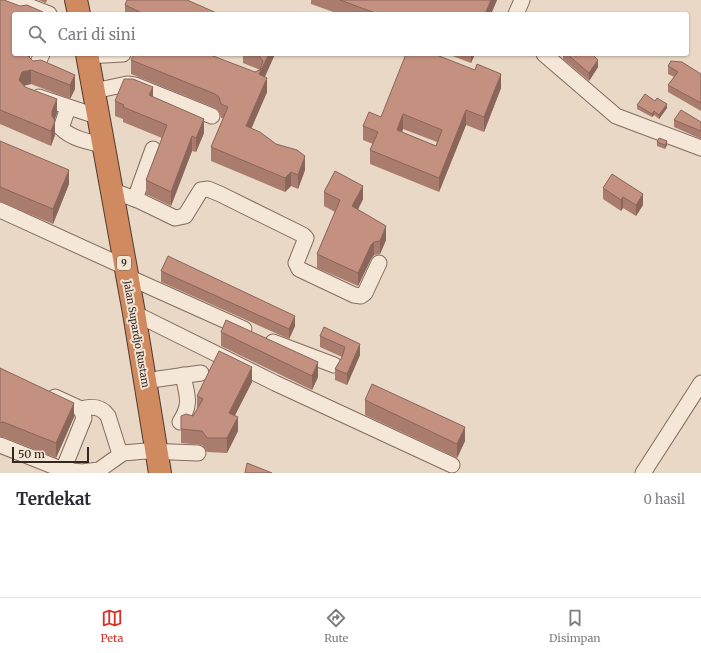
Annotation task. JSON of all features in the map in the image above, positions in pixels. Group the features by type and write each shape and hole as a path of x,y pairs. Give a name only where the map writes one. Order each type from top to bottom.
{"highway":[{"path":"76,0 79,12"},
{"name":"Jalan Supardjo Rustam","path":"87,56 104,145 125,272 134,313 158,463"}],"street":[{"path":"14,0 44,12"},
{"path":"517,12 522,0"},
{"path":"0,3 22,12"},
{"path":"546,56 616,116 701,148"},
{"path":"94,91 127,84 135,85 212,116"},
{"path":"28,93 68,108 99,117"},
{"path":"68,108 61,128 65,132 81,140 104,145"},
{"path":"135,199 153,149"},
{"path":"111,190 135,199 175,218 186,216 201,190 208,189 220,194 303,235 306,238 296,262 299,269 354,295 361,296 365,293 379,263"},
{"path":"0,210 125,272 288,349 334,365"},
{"path":"134,313 275,383 452,465"},
{"path":"145,382 201,373"},
{"path":"180,422 187,411 189,403 182,375"},
{"path":"643,473 701,383"},
{"path":"39,389 81,409 90,407 98,408 106,412 120,454"},
{"path":"63,470 84,418 81,409"},
{"path":"0,445 63,470 82,472 99,470 110,464 120,454 146,451 158,463 198,453"}],"building":[{"path":"0,0 4,0 20,6 27,5 43,12 12,12 12,56 28,56 33,61 41,60 75,75 70,85 31,70 22,72 19,80 25,87 57,99 52,111 52,116 55,121 51,131 0,110"},
{"path":"127,0 187,0 214,12 140,12 125,5"},
{"path":"340,0 491,0 486,12 373,12"},
{"path":"133,56 213,56 255,72 260,70 263,61 259,56 268,56 259,74 267,78 246,126 260,132 276,144 297,150 305,156 298,175 291,172 285,178 211,147 228,107 221,104 219,97 215,94 131,60"},
{"path":"405,56 439,56 475,70 477,64 501,74 484,117 466,110 439,178 370,150 378,132 363,126 369,112 381,117","holes":["403,114 442,130 436,146 397,130"]},
{"path":"569,56 594,56 598,60 589,73"},
{"path":"671,61 682,62 701,74 701,103 668,85 678,72 668,66"},
{"path":"124,79 133,79 153,87 149,95 204,119 196,138 192,136 171,192 146,180 167,125 123,107 124,105 115,101"},
{"path":"645,94 655,101 657,98 667,104 659,115 654,111 652,114 637,105"},
{"path":"681,110 701,122 701,131 674,120"},
{"path":"659,138 667,141 665,145 657,142"},
{"path":"0,141 69,170 53,209 0,187"},
{"path":"335,171 363,186 352,206 386,226 380,241 374,242 371,245 358,273 317,254 340,200 324,192"},
{"path":"612,174 643,194 636,205 623,197 621,200 603,188"},
{"path":"168,256 295,316 289,329 161,271"},
{"path":"226,320 318,362 312,376 221,332"},
{"path":"324,327 360,344 347,374 335,369 342,357 345,347 320,336"},
{"path":"219,351 252,367 229,413 238,417 227,438 207,438 202,431 181,429 181,416 186,414 193,416 203,399 197,396"},
{"path":"0,368 74,403 56,443 3,422 0,423"},
{"path":"372,384 465,427 457,444 365,400"},
{"path":"247,463 272,473 245,473"}]}
